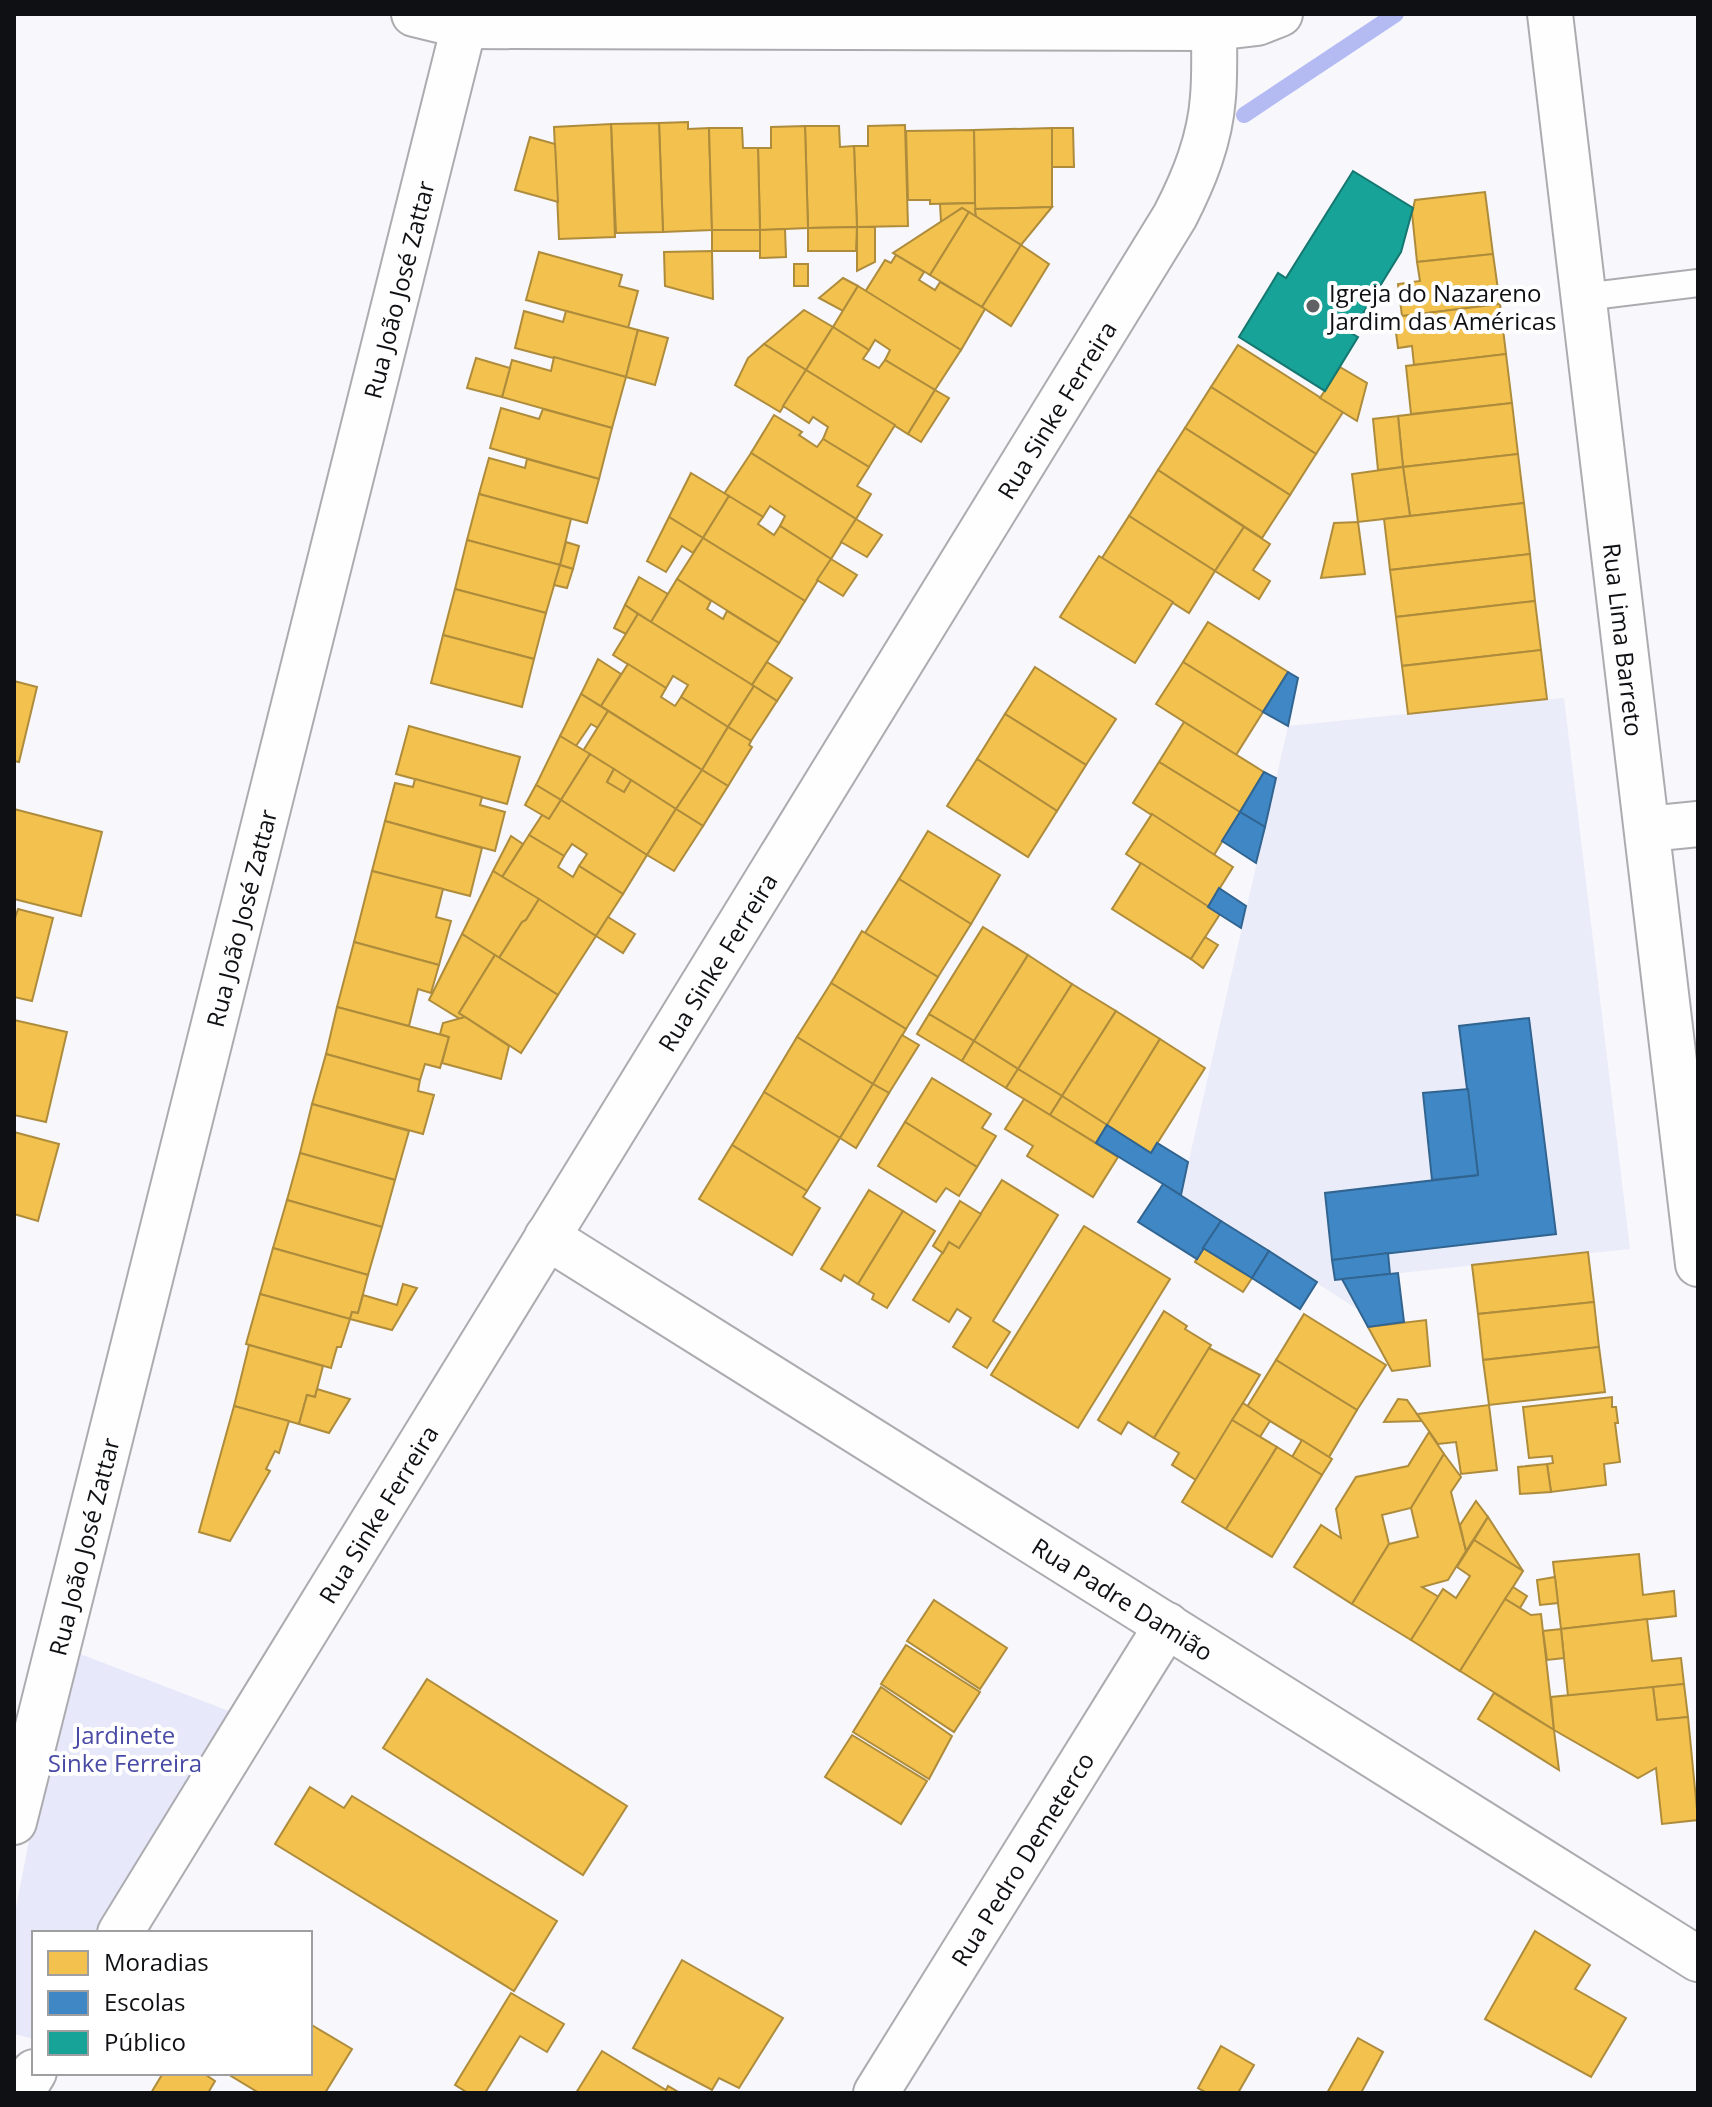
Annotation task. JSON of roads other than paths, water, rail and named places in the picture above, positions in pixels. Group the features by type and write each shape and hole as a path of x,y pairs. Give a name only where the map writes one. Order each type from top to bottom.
{"street":[{"path":"414,14 465,20 1214,28 1257,23 1280,14"},
{"name":"Rua Lima Barreto","path":"1550,14 1698,1264"},
{"name":"Rua João José Zattar","path":"14,1822 22,1757 465,20"},
{"name":"Rua Sinke Ferreira","path":"121,1931 1175,216 1205,146 1213,99 1214,28"},
{"path":"1648,829 1698,824"},
{"name":"Rua Padre Damião","path":"547,1237 1698,1959"},
{"name":"Rua Pedro Demeterco","path":"876,2093 1167,1625"},
{"path":"21,2093 32,2075"}],"lane":[{"path":"1584,297 1698,283"}],"waterway":[{"path":"1244,115 1396,14"}],"place":[{"name":"Igreja do Nazareno Jardim das Américas","path":"1313,306"}],"park label":[{"name":"Jardinete Sinke Ferreira","path":"125,1748"}]}
